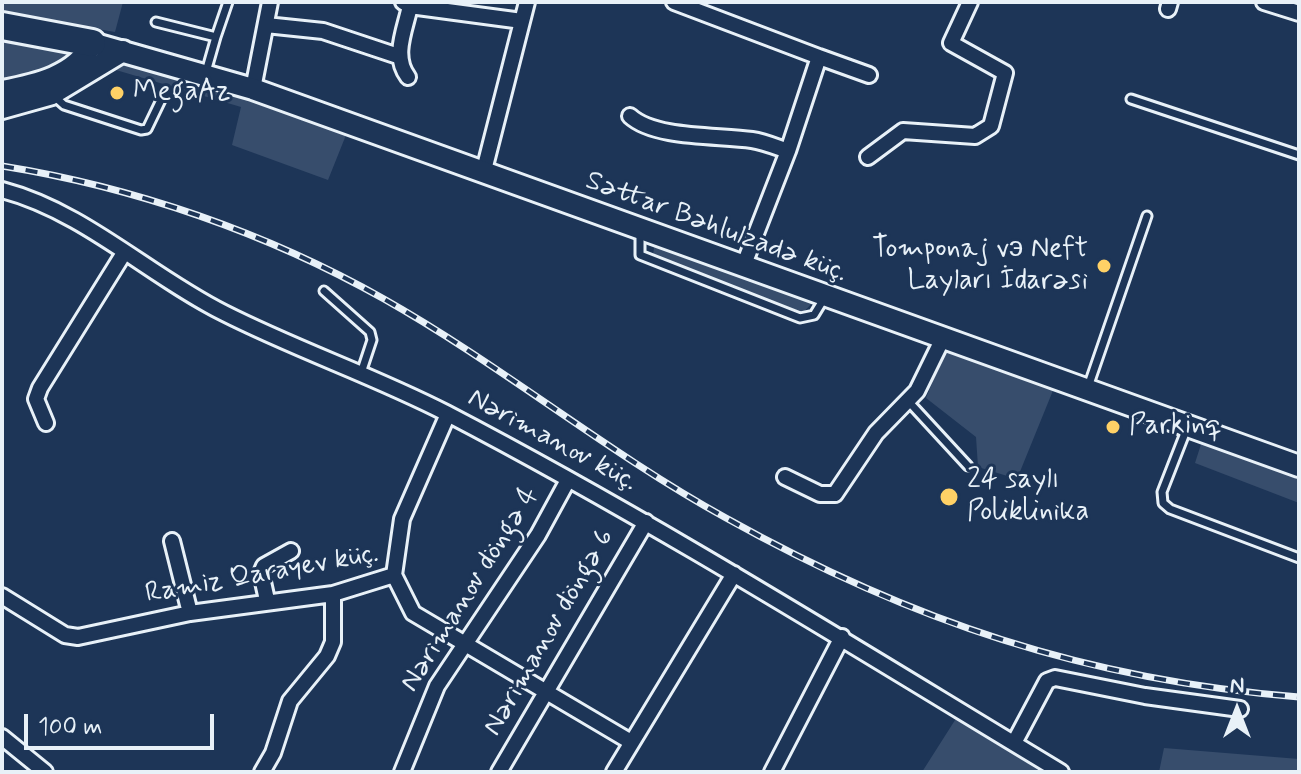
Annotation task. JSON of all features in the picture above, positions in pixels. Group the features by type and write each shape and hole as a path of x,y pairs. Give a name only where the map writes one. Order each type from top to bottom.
{"highway":[{"path":"2,26 92,43"}],"main road":[{"name":"Səttar Bəhlulzadə küç.","path":"92,43 253,89 1299,466"},
{"path":"2,91 29,85 70,68 83,58 92,43"},
{"path":"2,108 52,94 123,51"}],"street":[{"path":"253,89 270,2"},
{"path":"483,174 527,2"},
{"path":"674,2 869,75"},
{"path":"868,157 903,131 975,136 991,126 1005,73 951,43 970,2"},
{"path":"1264,2 1299,13"},
{"path":"408,77 400,67 398,56 407,4 522,21"},
{"path":"266,25 323,31 398,56"},
{"path":"743,267 788,151 819,57"},
{"path":"630,116 644,125 763,142 788,151"},
{"name":"Nərimanov küç.","path":"2,190 58,210 186,294 448,414 646,522 842,637 1061,772"},
{"path":"46,423 36,399 40,388 124,253"},
{"path":"785,477 820,494 835,494 876,433 909,402 943,338"},
{"path":"394,575 402,519 448,414"},
{"name":"Nərimanov döngə 4","path":"402,772 437,686 538,535 568,480"},
{"name":"Nərimanov döngə 6","path":"499,772 646,522"},
{"path":"172,541 190,613"},
{"path":"267,600 261,573 264,566 291,551"},
{"path":"614,772 734,574"},
{"name":"Ramiz Qarayev küç.","path":"2,596 65,635 78,637 267,600 333,594 394,575 413,613 631,742"},
{"path":"265,771 290,701 327,656 333,642 333,594"},
{"path":"772,772 842,637"},
{"path":"1014,743 1047,681 1055,678 1145,696 1240,709"},
{"path":"2,737 45,772"}],"lane":[{"path":"206,74 228,2"},
{"path":"156,22 216,37"},
{"path":"52,94 64,105 141,130 147,129 161,100"},
{"path":"1131,99 1299,155"},
{"path":"1087,389 1147,216"},
{"path":"640,230 640,255 800,318 814,315 825,297"},
{"path":"324,291 370,332 372,340 361,373"},
{"path":"909,402 968,466"},
{"path":"1188,426 1162,492 1163,503 1170,509 1299,558"}],"shaded area":[{"path":"2,2 123,2 115,32 2,13"},
{"path":"2,35 70,50 66,59 51,71 2,84"},
{"path":"120,60 209,83 346,135 328,180 232,145 241,107 116,70"},
{"path":"655,241 813,302 803,313 653,255"},
{"path":"946,349 1054,388 1017,479 978,467 976,437 926,398"},
{"path":"1203,438 1299,475 1299,503 1195,463"},
{"path":"957,717 1041,772 922,772"},
{"path":"1164,748 1299,759 1299,772 1159,772"}],"railway":[{"path":"2,166 101,186 150,200 247,233 294,253 427,325 682,493 795,555 864,587 1002,640 1073,660 1221,689 1299,697"}],"place":[{"name":"MegaAz","path":"117,93"},
{"name":"Tomponaj vэ Neft Layları İdarəsi","path":"1104,266"},
{"name":"Parkinq","path":"1113,427"},
{"name":"24 saylı Poliklinika","path":"949,497"}]}
